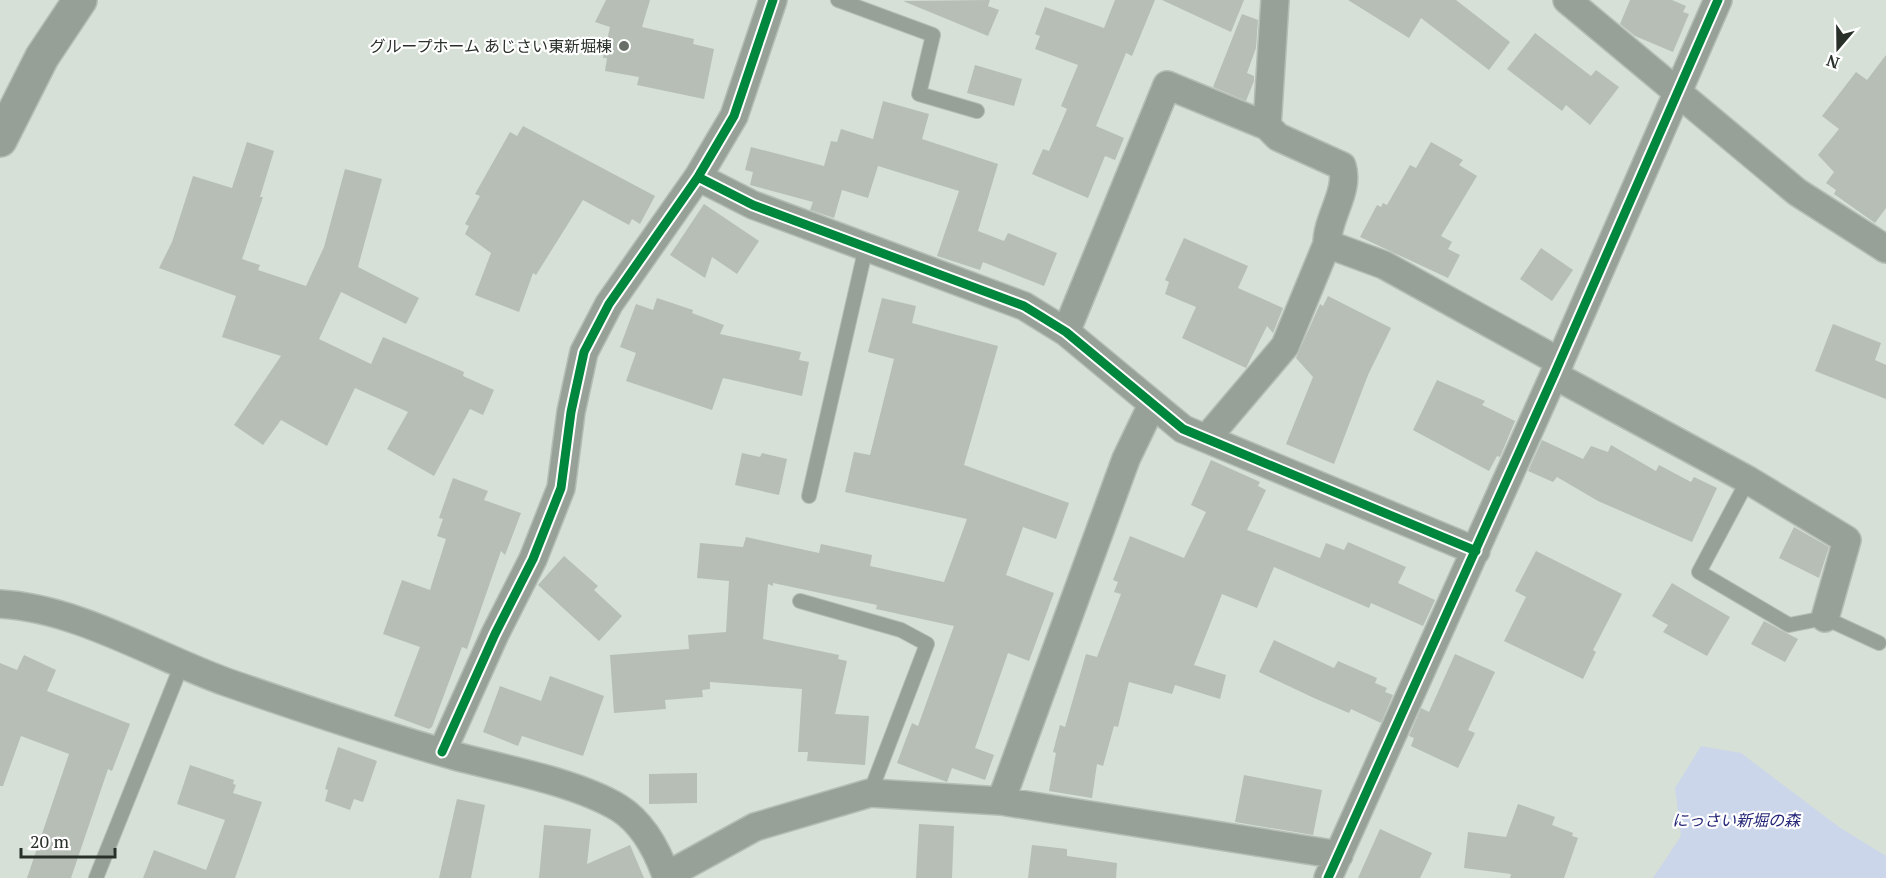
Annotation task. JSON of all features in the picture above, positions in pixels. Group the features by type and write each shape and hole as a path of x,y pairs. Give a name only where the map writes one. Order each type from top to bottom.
{"street":[{"path":"0,140 42,57 80,0"},
{"path":"442,752 495,634 533,559 561,488 571,412 584,352 609,304 698,177 734,116 773,0"},
{"path":"1267,126 1275,0"},
{"path":"0,604 27,605 62,615 225,681 442,752 581,791 620,809 647,836 667,877 755,827 870,794 930,795 1001,801 1334,867 1557,369 1718,0"},
{"path":"1571,2 1797,192 1886,249"},
{"path":"1066,332 1167,86 1267,126 1278,137 1342,166 1346,178 1327,229 1327,244 1285,346 1207,438"},
{"path":"698,177 753,205 1024,306 1066,332 1183,429 1476,551"},
{"path":"1327,244 1384,265 1847,540 1825,618"},
{"path":"1001,801 1126,459 1152,405"}],"lane":[{"path":"838,0 933,35 919,94 977,111"},
{"path":"809,496 866,247"},
{"path":"1748,480 1699,572 1789,626 1825,618 1842,628 1879,643"},
{"path":"800,601 901,630 927,644 870,794"},
{"path":"96,878 182,664"}],"green space":[{"name":"にっさい新堀の森","path":"1701,746 1741,753 1839,827 1886,856 1886,878 1653,878 1681,836 1675,788"}],"building":[{"path":"606,0 650,0 642,27 694,39 693,44 714,49 704,99 637,85 639,77 605,71 607,58 603,58 610,27 595,22"},
{"path":"990,0 988,6 999,10 988,36 903,1"},
{"path":"1115,0 1155,0 1132,56 1126,53 1096,126 1124,138 1115,160 1105,156 1088,198 1032,174 1043,149 1049,151 1067,109 1061,106 1078,65 1035,49 1040,36 1035,34 1045,7 1104,28"},
{"path":"1162,0 1244,0 1231,32"},
{"path":"1348,0 1456,0 1510,42 1489,70 1421,18 1409,38"},
{"path":"1630,0 1672,0 1686,6 1683,12 1689,14 1673,52 1635,36 1620,24"},
{"path":"1242,14 1258,20 1256,48 1247,73 1254,76 1254,81 1246,101 1213,87"},
{"path":"1535,33 1591,76 1596,70 1619,87 1590,125 1566,105 1562,111 1507,69"},
{"path":"1886,55 1886,208 1875,223 1834,194 1836,190 1826,183 1834,172 1818,155 1839,129 1822,116 1856,72 1867,80"},
{"path":"975,65 1022,79 1014,106 967,93"},
{"path":"883,101 929,114 922,139 998,164 978,231 1004,241 1008,233 1057,253 1044,286 983,262 980,270 937,256 959,191 878,166 868,198 842,190 834,218 810,210 813,202 750,185 753,172 745,170 751,147 824,166 831,141 837,142 841,129 873,139"},
{"path":"523,126 655,196 640,224 632,219 629,225 583,200 536,275 533,273 519,312 475,295 491,253 465,234 469,226 465,224 480,196 475,194 510,132 517,136"},
{"path":"247,142 274,151 260,197 263,197 242,259 260,265 258,270 306,286 324,247 345,169 382,179 358,267 419,298 406,324 341,292 319,339 371,364 383,337 464,372 463,376 494,390 483,415 470,409 434,476 387,449 408,412 355,388 327,446 281,420 263,445 234,425 281,356 222,337 236,296 159,268 172,242 193,176 232,188"},
{"path":"1431,142 1463,160 1459,165 1477,176 1441,236 1452,242 1448,249 1460,255 1448,278 1360,237 1377,205 1381,207 1383,203 1387,205 1410,165 1416,168"},
{"path":"704,204 759,241 737,274 712,257 705,278 670,255"},
{"path":"1184,238 1248,266 1238,288 1283,308 1273,333 1267,326 1246,368 1182,338 1196,307 1165,294 1169,282 1165,280"},
{"path":"1541,248 1573,270 1552,301 1520,279"},
{"path":"1328,296 1391,328 1368,375 1334,464 1286,444 1313,377 1296,358 1320,304 1323,306"},
{"path":"657,298 693,310 692,313 724,325 720,334 801,352 799,360 809,362 802,396 723,378 712,410 626,381 636,353 620,347 636,304 653,310"},
{"path":"882,298 916,306 912,323 998,346 964,465 1069,503 1056,539 1023,527 1006,575 1054,593 1029,661 1008,653 975,748 994,755 985,780 952,768 947,782 897,763 912,723 918,726 954,626 876,609 877,605 773,583 773,586 768,584 763,639 839,655 838,659 847,661 835,714 869,716 865,765 807,761 808,752 798,752 802,689 710,682 710,689 702,690 703,697 665,700 666,709 614,713 610,655 689,649 688,635 726,632 729,581 697,578 700,543 743,547 746,537 819,553 821,544 872,555 870,566 944,582 967,519 845,492 854,452 870,455 894,359 868,352"},
{"path":"1833,324 1881,343 1875,360 1886,365 1886,399 1815,371"},
{"path":"1437,380 1485,401 1482,405 1515,421 1500,457 1497,456 1489,471 1413,430"},
{"path":"1542,440 1583,459 1591,446 1608,452 1611,445 1656,471 1659,465 1691,482 1694,477 1717,488 1692,542 1598,501 1557,477 1553,482 1528,471"},
{"path":"742,453 760,457 762,453 787,459 779,495 735,485"},
{"path":"1211,460 1260,482 1258,486 1266,490 1247,530 1320,558 1326,543 1344,550 1348,542 1406,567 1398,583 1435,600 1423,626 1371,603 1369,608 1274,567 1257,608 1222,594 1194,665 1226,675 1220,699 1175,685 1172,694 1129,682 1118,727 1114,726 1103,766 1097,764 1092,798 1049,791 1056,753 1053,752 1060,725 1065,727 1086,654 1097,657 1121,594 1114,592 1118,582 1113,580 1130,536 1184,558 1206,512 1191,505"},
{"path":"453,478 488,491 484,500 521,513 505,555 501,551 467,649 462,647 432,727 429,729 394,716 420,647 383,634 402,580 430,590 446,539 437,536 443,519 439,518"},
{"path":"1794,527 1829,547 1819,578 1779,558"},
{"path":"1536,551 1622,594 1593,650 1596,652 1583,679 1504,641 1526,597 1515,591"},
{"path":"564,556 598,586 594,590 622,616 599,641 538,585"},
{"path":"1672,583 1730,617 1707,656 1663,632 1668,625 1652,616"},
{"path":"1764,621 1798,639 1785,662 1751,644"},
{"path":"1274,640 1334,668 1338,661 1377,678 1375,683 1387,688 1385,692 1393,695 1381,723 1351,709 1349,713 1259,672"},
{"path":"1455,654 1495,672 1468,730 1475,733 1458,768 1411,746 1414,738 1409,736 1421,708 1429,712"},
{"path":"24,655 56,670 47,691 130,724 112,771 108,769 71,878 27,878 69,754 21,736 3,786 0,786 0,663 17,670"},
{"path":"550,676 604,696 583,756 522,736 518,746 483,732 500,686 541,701"},
{"path":"338,747 377,761 363,802 354,799 350,810 325,801 328,790 325,789"},
{"path":"190,765 234,780 233,784 236,785 233,793 262,802 235,878 143,878 154,850 206,870 225,820 177,804"},
{"path":"697,773 697,803 649,804 649,774"},
{"path":"1244,775 1322,790 1313,835 1235,822"},
{"path":"457,799 485,805 471,878 439,878"},
{"path":"1518,804 1555,817 1552,825 1573,833 1572,836 1578,838 1564,878 1510,878 1511,874 1464,868 1468,832 1506,837"},
{"path":"919,824 954,826 952,878 916,878"},
{"path":"544,825 591,829 587,864 630,845 644,878 539,878"},
{"path":"1380,829 1432,853 1420,878 1358,878"},
{"path":"1032,845 1067,849 1067,856 1117,863 1116,878 1028,878"}],"cycle path":[{"path":"442,752 495,634 533,559 561,488 571,412 584,352 609,304 698,177 734,116 773,0"},
{"path":"1328,878 1554,375 1718,0"},
{"path":"698,177 753,205 1024,306 1066,332 1183,429 1476,551"}],"place":[{"name":"グループホーム あじさい東新堀棟","path":"624,46"}]}
